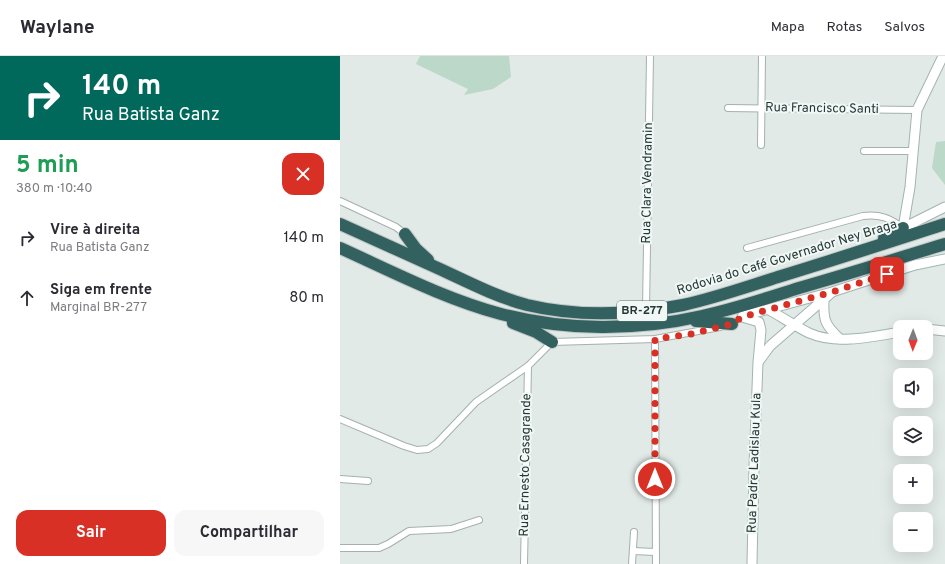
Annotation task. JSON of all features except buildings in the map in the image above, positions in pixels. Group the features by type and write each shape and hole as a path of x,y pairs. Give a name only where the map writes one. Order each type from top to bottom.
{"highway":[{"name":"Rodovia do Café Governador Ney Braga","path":"340,224 490,292 509,299 534,306 563,311 584,312 626,312 682,305 704,300 945,224"},
{"path":"849,255 903,228"},
{"path":"405,234 416,249 436,268"},
{"name":"BR-277","path":"341,249 459,301 502,314 522,319 559,324 599,327 640,326 685,320 733,308 945,244"},
{"path":"433,290 480,312 529,329 552,342"},
{"path":"685,320 732,324"}],"street":[{"name":"Rua Clara Vendramin","path":"646,310 650,56"},
{"path":"760,145 762,56"},
{"path":"903,228 910,187 917,110 943,56"},
{"name":"Rua Francisco Santi","path":"728,108 917,110"},
{"path":"864,151 913,151"},
{"path":"340,202 396,227 405,234"},
{"path":"903,228 945,207"},
{"path":"747,248 863,216 872,215 888,218 903,228"},
{"path":"340,419 404,446 417,450 428,449 437,442 476,402 528,366 552,342 655,339 691,334 732,324 742,317 832,292 915,265 945,259"},
{"path":"758,362 770,346 832,292"},
{"path":"824,300 823,314 825,322 840,339"},
{"path":"769,310 809,333 828,338 840,339 893,333"},
{"name":"Rua Padre Ladislau Kula","path":"742,317 759,322 761,330 758,362 753,490 752,564"},
{"path":"933,330 945,331"},
{"path":"655,339 656,564"},
{"name":"Rua Ernesto Casagrande","path":"524,564 528,366"},
{"path":"340,479 368,481"},
{"path":"340,548 378,548 388,544 409,531 451,529 479,520"},
{"path":"632,564 634,532"},
{"path":"633,551 655,552"}],"green space":[{"path":"420,56 509,56 511,77 493,89 464,95 468,89 416,64"},
{"path":"945,141 945,185 932,168 936,142"}],"route":[{"path":"655,479 655,339 691,334 732,324 742,317 832,292 887,274"}]}
